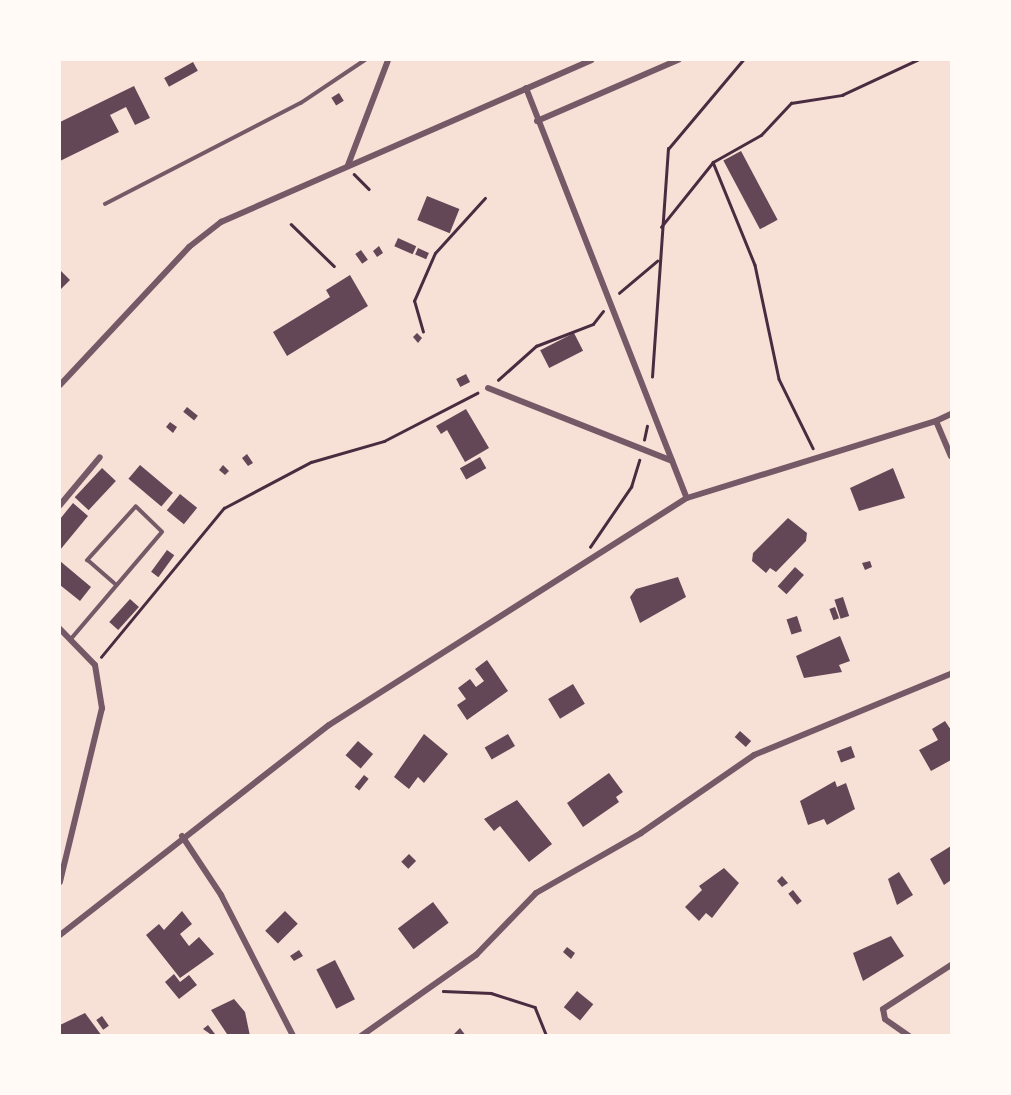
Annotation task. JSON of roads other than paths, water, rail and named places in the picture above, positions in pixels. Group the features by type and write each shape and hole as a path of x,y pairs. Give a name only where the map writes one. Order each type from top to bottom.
{"street":[{"path":"347,166 388,60"},
{"path":"60,385 204,234 347,166 591,60"},
{"path":"537,121 678,60"},
{"path":"526,88 687,498"},
{"path":"488,388 540,413 644,445 674,463"},
{"path":"60,935 182,836 329,725 687,498 823,458 951,414"},
{"path":"936,421 951,456"},
{"path":"60,505 100,457"},
{"path":"60,629 95,665 99,734 60,882"},
{"path":"361,1035 475,955 536,893 640,833 754,755 951,674"},
{"path":"182,836 228,907 293,1035"},
{"path":"909,1035 885,1019 883,1009 951,965"}],"lane":[{"path":"105,204 300,103 365,60"},
{"path":"71,639 117,585 163,530 136,507 88,561 117,585"}]}
